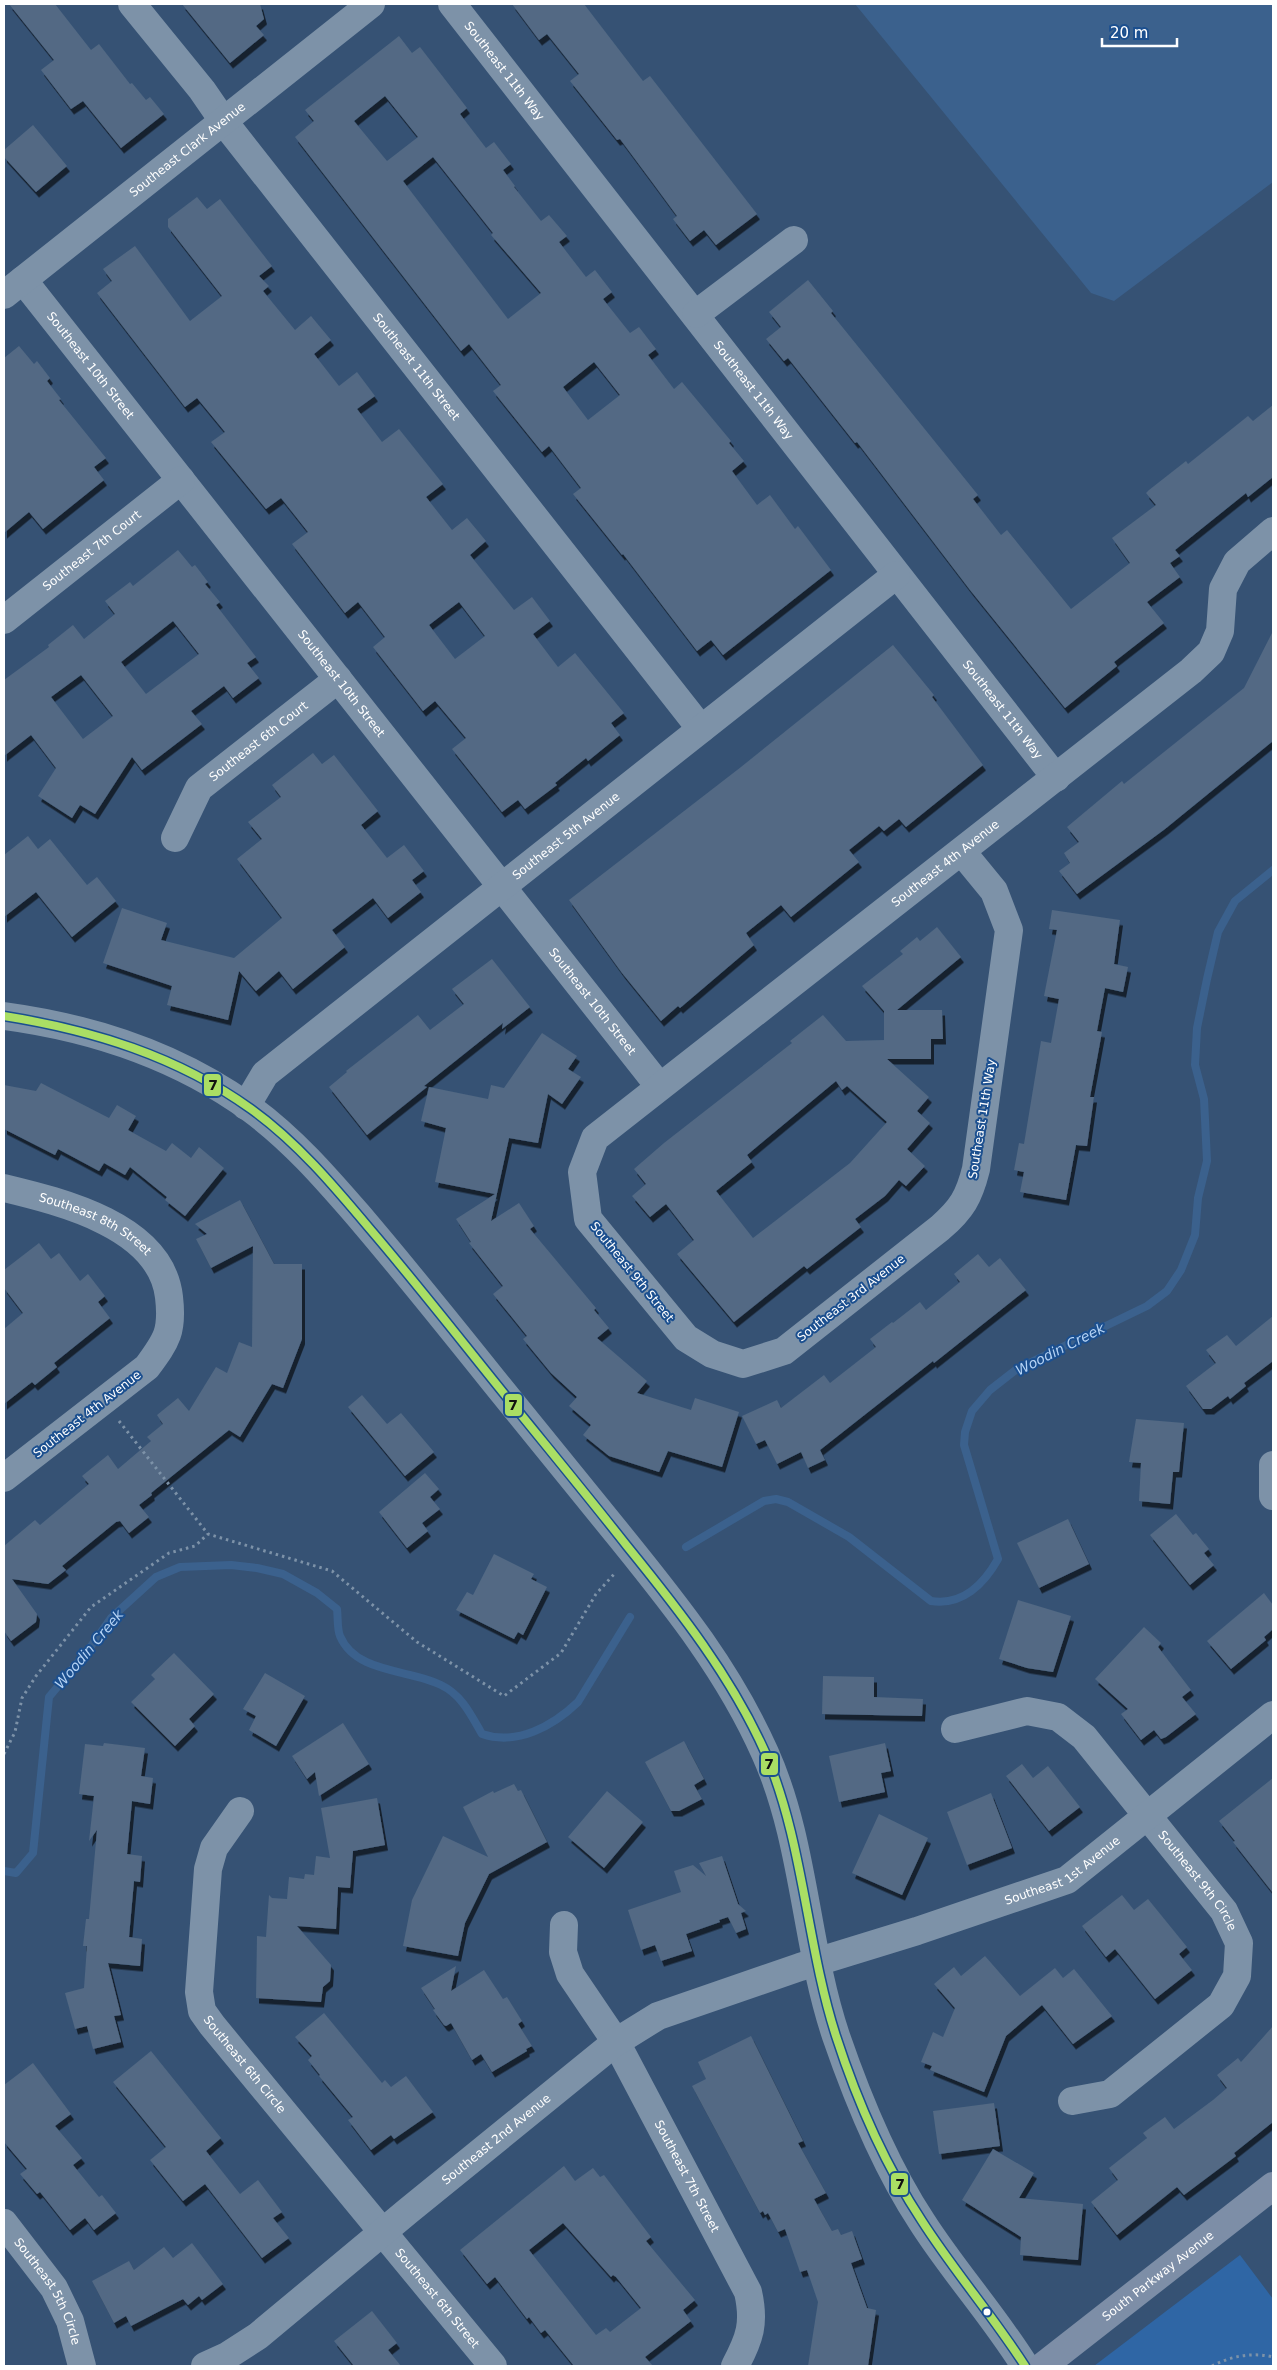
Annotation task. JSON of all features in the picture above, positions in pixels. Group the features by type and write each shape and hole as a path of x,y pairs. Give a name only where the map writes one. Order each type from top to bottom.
{"main road":[{"name":"South Parkway Avenue","path":"1043,2366 1273,2186"}],"street":[{"name":"Southeast 11th Street","path":"132,4 202,90 224,122 701,729"},
{"name":"Southeast Clark Avenue","path":"14,288 371,4"},
{"name":"Southeast 11th Way","path":"452,4 696,314 896,575 1056,778"},
{"path":"696,314 794,240"},
{"name":"Southeast 10th Street","path":"14,288 181,480 659,1086"},
{"name":"Southeast 7th Court","path":"4,620 181,480"},
{"name":"Southeast 4th Avenue","path":"582,1172 595,1138 1191,671 1211,652 1220,631 1223,589 1237,562 1273,531"},
{"name":"Southeast 5th Avenue","path":"246,1106 265,1074 896,575"},
{"name":"Southeast 6th Court","path":"175,838 199,788 338,679"},
{"name":"Southeast 11th Way","path":"962,852 994,892 1009,930 976,1168 970,1192"},
{"path":"4,1016 77,1029 125,1044 179,1066 246,1106 290,1141 355,1212 407,1273 634,1554 711,1653 765,1753 787,1814 825,1998 843,2054 878,2139 903,2190 939,2248 1011,2343 1025,2366"},
{"name":"Southeast 9th Street","path":"582,1172 588,1219 686,1338 712,1354"},
{"name":"Southeast 8th Street","path":"4,1188 47,1198 95,1217 136,1239 158,1262 168,1285"},
{"name":"Southeast 3rd Avenue","path":"712,1354 743,1364 784,1351 940,1228 958,1212 970,1192"},
{"name":"Southeast 4th Avenue","path":"4,1478 148,1367 164,1345 172,1319 168,1285"},
{"path":"1273,1466 1273,1496"},
{"name":"Southeast 9th Circle","path":"955,1729 1026,1711 1058,1717 1084,1737 1224,1911 1239,1943 1237,1976 1221,2005 1110,2094 1072,2101"},
{"name":"Southeast 1st Avenue","path":"817,1962 908,1934 1067,1880 1273,1715"},
{"name":"Southeast 6th Circle","path":"240,1811 214,1848 208,1869 199,1992 202,2011 382,2232"},
{"name":"Southeast 7th Street","path":"564,1925 563,1952 570,1974 616,2042 740,2271 748,2292 752,2311 749,2339 735,2366"},
{"name":"Southeast 2nd Avenue","path":"205,2366 227,2356 258,2336 382,2232 616,2042 658,2016 817,1962"},
{"name":"Southeast 5th Circle","path":"4,2223 54,2288 70,2321 82,2366"},
{"name":"Southeast 6th Street","path":"382,2232 493,2366"}],"path":[{"path":"103,1401 208,1534 332,1571 417,1642 504,1696 561,1653 596,1594 634,1554"},
{"path":"4,1754 15,1732 22,1698 36,1676 91,1608 169,1553 196,1546 208,1534"},
{"path":"1212,2366 1243,2355 1256,2354 1273,2357"}],"shaded area":[{"path":"855,4 1273,4 1273,182 1114,301 1091,293"},
{"path":"1240,2255 1273,2299 1273,2366 1094,2366"}],"building":[{"path":"9,4 55,4 91,50 99,44 130,84 132,83 146,100 150,97 164,114 121,148 83,101 71,109 41,70 54,60"},
{"path":"182,4 260,4 264,19 256,26 264,35 230,63"},
{"path":"512,4 584,4 643,81 650,76 757,214 716,245 704,230 690,241 673,219 677,216 620,139 617,140 570,81 579,74 547,34 539,40"},
{"path":"399,36 412,53 420,47 467,108 460,114 486,148 494,142 511,164 503,170 514,187 541,221 549,215 567,236 559,242 586,277 595,270 612,292 603,299 630,333 639,327 656,349 648,355 674,389 682,382 731,441 729,443 744,461 732,471 757,505 770,495 795,529 798,526 831,570 723,655 711,640 697,651 623,554 573,494 581,488 549,446 542,452 493,391 501,385 469,344 461,351 295,137 314,121 305,110","holes":["385,96 418,137 387,161 354,121","433,157 493,233 491,235 541,293 508,319 403,181","594,362 620,395 588,420 563,387"]},
{"path":"33,125 67,166 36,192 4,157 4,150"},
{"path":"197,197 207,209 220,199 272,266 259,276 269,286 263,291 295,330 311,316 331,340 314,354 339,386 357,372 375,396 357,409 382,442 399,429 443,484 426,497 452,530 467,518 486,541 470,555 514,610 532,597 550,621 533,634 558,667 575,653 624,713 611,723 620,735 588,761 586,758 555,783 557,785 525,809 518,800 502,812 452,749 466,738 435,701 423,711 373,647 385,637 358,602 345,613 292,544 308,532 281,498 266,509 211,442 225,432 197,398 185,407 97,293 112,281 103,269 135,246 190,321 222,296 168,227 168,219","holes":["459,602 485,636 455,659 429,625"]},
{"path":"808,280 833,311 831,313 978,495 973,499 1001,535 1007,530 1071,609 1130,563 1112,538 1156,505 1146,493 1186,461 1188,464 1248,416 1253,421 1273,405 1273,477 1248,497 1246,493 1175,550 1180,556 1170,563 1180,577 1147,602 1164,623 1114,662 1117,666 1065,708 970,590 857,442 855,443 788,358 784,361 766,339 781,327 769,312"},
{"path":"19,346 34,364 37,361 50,378 47,381 61,399 59,400 106,458 94,467 104,480 43,529 29,512 4,533 4,358"},
{"path":"178,550 192,567 195,565 208,582 205,584 220,602 216,605 256,657 247,663 259,678 233,698 224,686 191,711 202,724 142,770 132,757 95,814 80,805 72,818 38,796 56,768 31,735 4,756 4,680 49,647 48,645 73,625 84,639 115,614 105,601 130,582 133,586","holes":["173,621 199,654 146,694 121,662","81,675 113,716 83,739 51,697"]},
{"path":"1273,631 1273,741 1165,829 1077,894 1059,871 1070,863 1064,853 1079,842 1067,827 1122,781 1124,784 1244,688"},
{"path":"893,645 934,695 932,697 983,765 906,827 899,819 884,831 879,826 849,850 859,862 791,917 781,905 746,933 754,945 680,1008 678,1006 661,1021 622,973 569,900 741,767"},
{"path":"313,753 322,764 334,755 378,811 361,825 387,858 404,845 424,871 412,880 421,892 388,918 373,898 332,930 345,947 293,989 279,971 256,991 239,971 228,1020 167,1005 172,986 103,963 122,908 167,923 161,940 234,958 282,918 237,859 262,839 248,822 281,797 272,785"},
{"path":"28,836 38,849 50,839 87,885 97,877 116,901 72,937 36,892 4,917 4,855"},
{"path":"1052,910 1120,920 1114,964 1128,967 1123,992 1105,988 1097,1031 1102,1032 1090,1097 1094,1097 1087,1146 1076,1145 1066,1200 1020,1192 1024,1172 1014,1170 1019,1143 1024,1144 1041,1041 1051,1043 1059,999 1044,996 1057,930 1049,929"},
{"path":"937,927 961,957 897,1010 942,1010 943,1039 931,1039 931,1059 887,1059 929,1097 917,1111 930,1123 907,1149 925,1166 906,1186 899,1180 885,1196 855,1219 861,1227 807,1269 804,1266 734,1322 677,1254 694,1240 666,1204 650,1217 632,1196 646,1184 634,1169 664,1143 792,1043 790,1041 823,1015 846,1041 884,1040 884,1011 862,986 903,954 900,951 917,937 920,941","holes":["836,1081 842,1090 847,1086 887,1122 850,1163 753,1238 716,1191 752,1162 747,1155"]},
{"path":"492,959 530,1007 502,1029 503,1023 424,1086 427,1087 367,1135 329,1087 346,1071 418,1015 430,1030 464,1004 452,989"},
{"path":"542,1033 577,1056 568,1069 581,1077 562,1104 548,1094 538,1143 509,1138 491,1221 519,1203 534,1226 530,1229 596,1308 594,1310 609,1328 597,1338 647,1381 637,1393 691,1410 695,1398 739,1412 722,1467 668,1451 659,1472 609,1456 583,1435 591,1425 569,1406 577,1397 551,1373 523,1339 527,1336 493,1294 503,1286 469,1243 471,1242 456,1219 495,1194 435,1182 446,1128 421,1121 429,1087 488,1099 491,1085 504,1088"},
{"path":"41,1083 109,1118 117,1105 136,1116 128,1130 166,1151 172,1143 191,1158 199,1147 224,1168 185,1216 165,1200 167,1197 130,1167 125,1175 104,1163 99,1171 58,1149 55,1155 4,1129 4,1085 36,1091"},
{"path":"240,1200 274,1264 302,1264 302,1339 283,1388 272,1384 240,1437 229,1430 151,1493 152,1495 139,1505 149,1517 129,1533 120,1521 116,1522 62,1566 66,1570 48,1584 12,1579 37,1614 36,1622 11,1641 4,1631 4,1546 35,1520 40,1525 89,1484 82,1476 108,1455 118,1469 151,1441 147,1437 163,1424 157,1415 178,1398 189,1411 216,1367 227,1373 239,1342 252,1347 253,1246 211,1268 196,1239 207,1234 195,1224"},
{"path":"39,1243 51,1259 59,1253 80,1281 88,1274 105,1296 98,1302 110,1318 54,1363 57,1367 35,1385 32,1382 4,1404 4,1329 23,1313 4,1288 4,1270"},
{"path":"978,1254 989,1267 1000,1258 1026,1290 820,1450 825,1460 808,1468 801,1452 777,1464 765,1440 756,1444 742,1416 777,1400 781,1408 824,1375 830,1383 876,1347 870,1339 920,1302 926,1310 960,1282 954,1274"},
{"path":"1273,1316 1273,1361 1244,1383 1246,1386 1230,1399 1228,1396 1211,1409 1203,1409 1186,1386 1216,1363 1206,1350 1227,1335 1236,1346"},
{"path":"362,1395 387,1424 401,1413 434,1452 405,1476 348,1407"},
{"path":"1136,1419 1184,1423 1179,1472 1173,1472 1170,1504 1139,1501 1141,1463 1129,1462"},
{"path":"425,1473 439,1489 430,1497 440,1509 422,1523 428,1531 407,1548 379,1512"},
{"path":"1176,1514 1193,1535 1196,1533 1209,1549 1204,1553 1214,1565 1190,1585 1150,1535"},
{"path":"1068,1519 1089,1564 1039,1588 1017,1543"},
{"path":"494,1554 534,1574 531,1579 547,1587 523,1635 518,1632 514,1639 456,1610 467,1592 473,1595"},
{"path":"1264,1593 1273,1605 1273,1629 1264,1637 1266,1640 1231,1669 1207,1641"},
{"path":"1018,1600 1071,1616 1053,1672 1027,1668 999,1659"},
{"path":"1144,1627 1161,1643 1158,1647 1191,1690 1182,1697 1196,1714 1161,1739 1154,1730 1141,1740 1121,1714 1128,1709 1095,1679"},
{"path":"174,1653 214,1694 189,1719 195,1726 175,1746 131,1702 155,1679 151,1675"},
{"path":"265,1673 305,1696 276,1746 249,1730 256,1716 243,1709"},
{"path":"823,1676 874,1677 874,1697 923,1699 922,1716 822,1714"},
{"path":"343,1723 369,1764 319,1796 315,1772 307,1779 292,1756"},
{"path":"684,1741 704,1779 694,1785 702,1799 679,1811 671,1811 645,1762"},
{"path":"104,1743 145,1748 141,1776 153,1778 150,1804 132,1801 127,1854 142,1856 140,1882 134,1881 129,1937 142,1939 140,1966 108,1963 121,2015 114,2016 121,2042 93,2049 87,2026 75,2029 65,1993 84,1988 87,1946 83,1946 86,1919 89,1919 97,1830 89,1841 94,1796 79,1794 85,1744 103,1746"},
{"path":"885,1743 891,1771 881,1773 885,1792 839,1802 829,1756"},
{"path":"1022,1764 1033,1778 1048,1766 1080,1807 1049,1831 1006,1776"},
{"path":"1273,1778 1273,1893 1219,1821"},
{"path":"514,1784 518,1791 521,1790 547,1842 489,1874 465,1923 458,1956 403,1946 412,1900 443,1836 488,1857 463,1807 493,1791 494,1793"},
{"path":"607,1791 643,1822 604,1868 568,1837"},
{"path":"991,1793 1012,1848 967,1865 947,1812"},
{"path":"377,1798 385,1845 353,1851 350,1888 338,1887 336,1929 297,1926 331,1965 330,1981 323,1987 321,2002 256,1998 257,1936 266,1937 269,1895 272,1898 287,1899 289,1877 304,1879 305,1874 314,1875 316,1856 330,1858 321,1808"},
{"path":"879,1814 928,1838 902,1895 852,1873"},
{"path":"722,1856 738,1904 746,1911 741,1913 746,1929 736,1933 728,1917 719,1920 720,1922 686,1934 692,1951 661,1961 655,1945 641,1950 628,1910 681,1892 674,1871 693,1865 706,1876 699,1863"},
{"path":"1122,1895 1134,1910 1148,1899 1187,1947 1179,1954 1192,1970 1155,1999 1115,1949 1106,1957 1082,1926"},
{"path":"985,1956 1020,1996 1055,1968 1063,1978 1074,1969 1112,2016 1073,2044 1042,2005 1006,2036 984,2092 930,2070 932,2066 921,2062 933,2032 943,2037 955,2008 934,1984 954,1967 961,1976"},
{"path":"456,1966 451,1991 484,1970 503,1999 507,1997 522,2021 518,2024 532,2046 492,2072 481,2054 472,2060 451,2023 446,2026 444,2025 421,1988"},
{"path":"324,2013 382,2083 385,2080 391,2087 406,2076 433,2112 394,2139 391,2135 371,2150 348,2120 353,2117 308,2060 312,2056 295,2037"},
{"path":"1273,2026 1273,2122 1234,2153 1236,2156 1184,2195 1177,2187 1117,2235 1091,2202 1118,2180 1109,2168 1147,2138 1143,2133 1165,2117 1174,2129 1227,2088 1217,2075 1238,2058 1241,2062"},
{"path":"751,2036 803,2141 798,2143 826,2193 814,2199 832,2231 838,2229 841,2235 852,2231 862,2259 851,2263 867,2308 876,2310 868,2366 808,2366 818,2302 807,2270 800,2272 785,2229 778,2232 768,2213 765,2215 763,2211 760,2213 692,2086 706,2079 698,2062"},
{"path":"151,2051 221,2138 206,2151 240,2194 258,2180 282,2212 273,2218 289,2238 262,2258 205,2184 183,2201 150,2160 166,2147 113,2082"},
{"path":"33,2063 71,2114 55,2126 82,2158 73,2165 99,2197 102,2195 116,2213 94,2230 85,2218 70,2230 40,2192 37,2194 20,2174 27,2169 4,2142 4,2085"},
{"path":"994,2103 1000,2146 939,2154 933,2111"},
{"path":"993,2149 1034,2173 1019,2198 1083,2204 1078,2260 1020,2255 1021,2237 962,2200"},
{"path":"564,2166 575,2181 593,2168 600,2177 604,2175 651,2237 646,2241 695,2300 683,2310 691,2321 645,2357 653,2366 574,2366 545,2330 541,2333 529,2317 527,2319 495,2277 487,2284 460,2250","holes":["563,2223 611,2277 613,2275 616,2277 641,2308 610,2332 606,2328 596,2335 529,2250"]},
{"path":"192,2243 223,2284 202,2300 199,2296 188,2305 183,2299 131,2326 126,2316 114,2323 92,2281 129,2261 134,2270 164,2247 173,2258"},
{"path":"372,2311 397,2343 388,2350 401,2366 354,2366 334,2341"}],"waterway":[{"name":"Woodin Creek","path":"686,1547 764,1501 776,1499 788,1502 849,1537 931,1601 953,1600 971,1591 986,1577 998,1559 964,1445 965,1432 972,1411 990,1390 1017,1369 1147,1306 1167,1291 1181,1270 1195,1235 1198,1198 1207,1161 1204,1099 1195,1065 1197,1028 1207,979 1218,932 1235,901 1273,870"},
{"name":"Woodin Creek","path":"4,1871 16,1873 33,1853 49,1697 89,1649 111,1618 156,1577 180,1567 231,1565 283,1574 317,1593 337,1609 340,1636 348,1648 358,1657 385,1669 428,1680 448,1689 465,1706 482,1734 495,1737 508,1737 534,1732 568,1711 578,1702 630,1617"}],"transit line":[{"name":"7","path":"4,1016 69,1029 133,1048 164,1060 223,1090 251,1109 284,1136 329,1181 401,1266 685,1619 720,1670 751,1724 765,1752 778,1787 797,1857 826,2001 844,2060 873,2132 896,2178 922,2221 1025,2366"}]}
